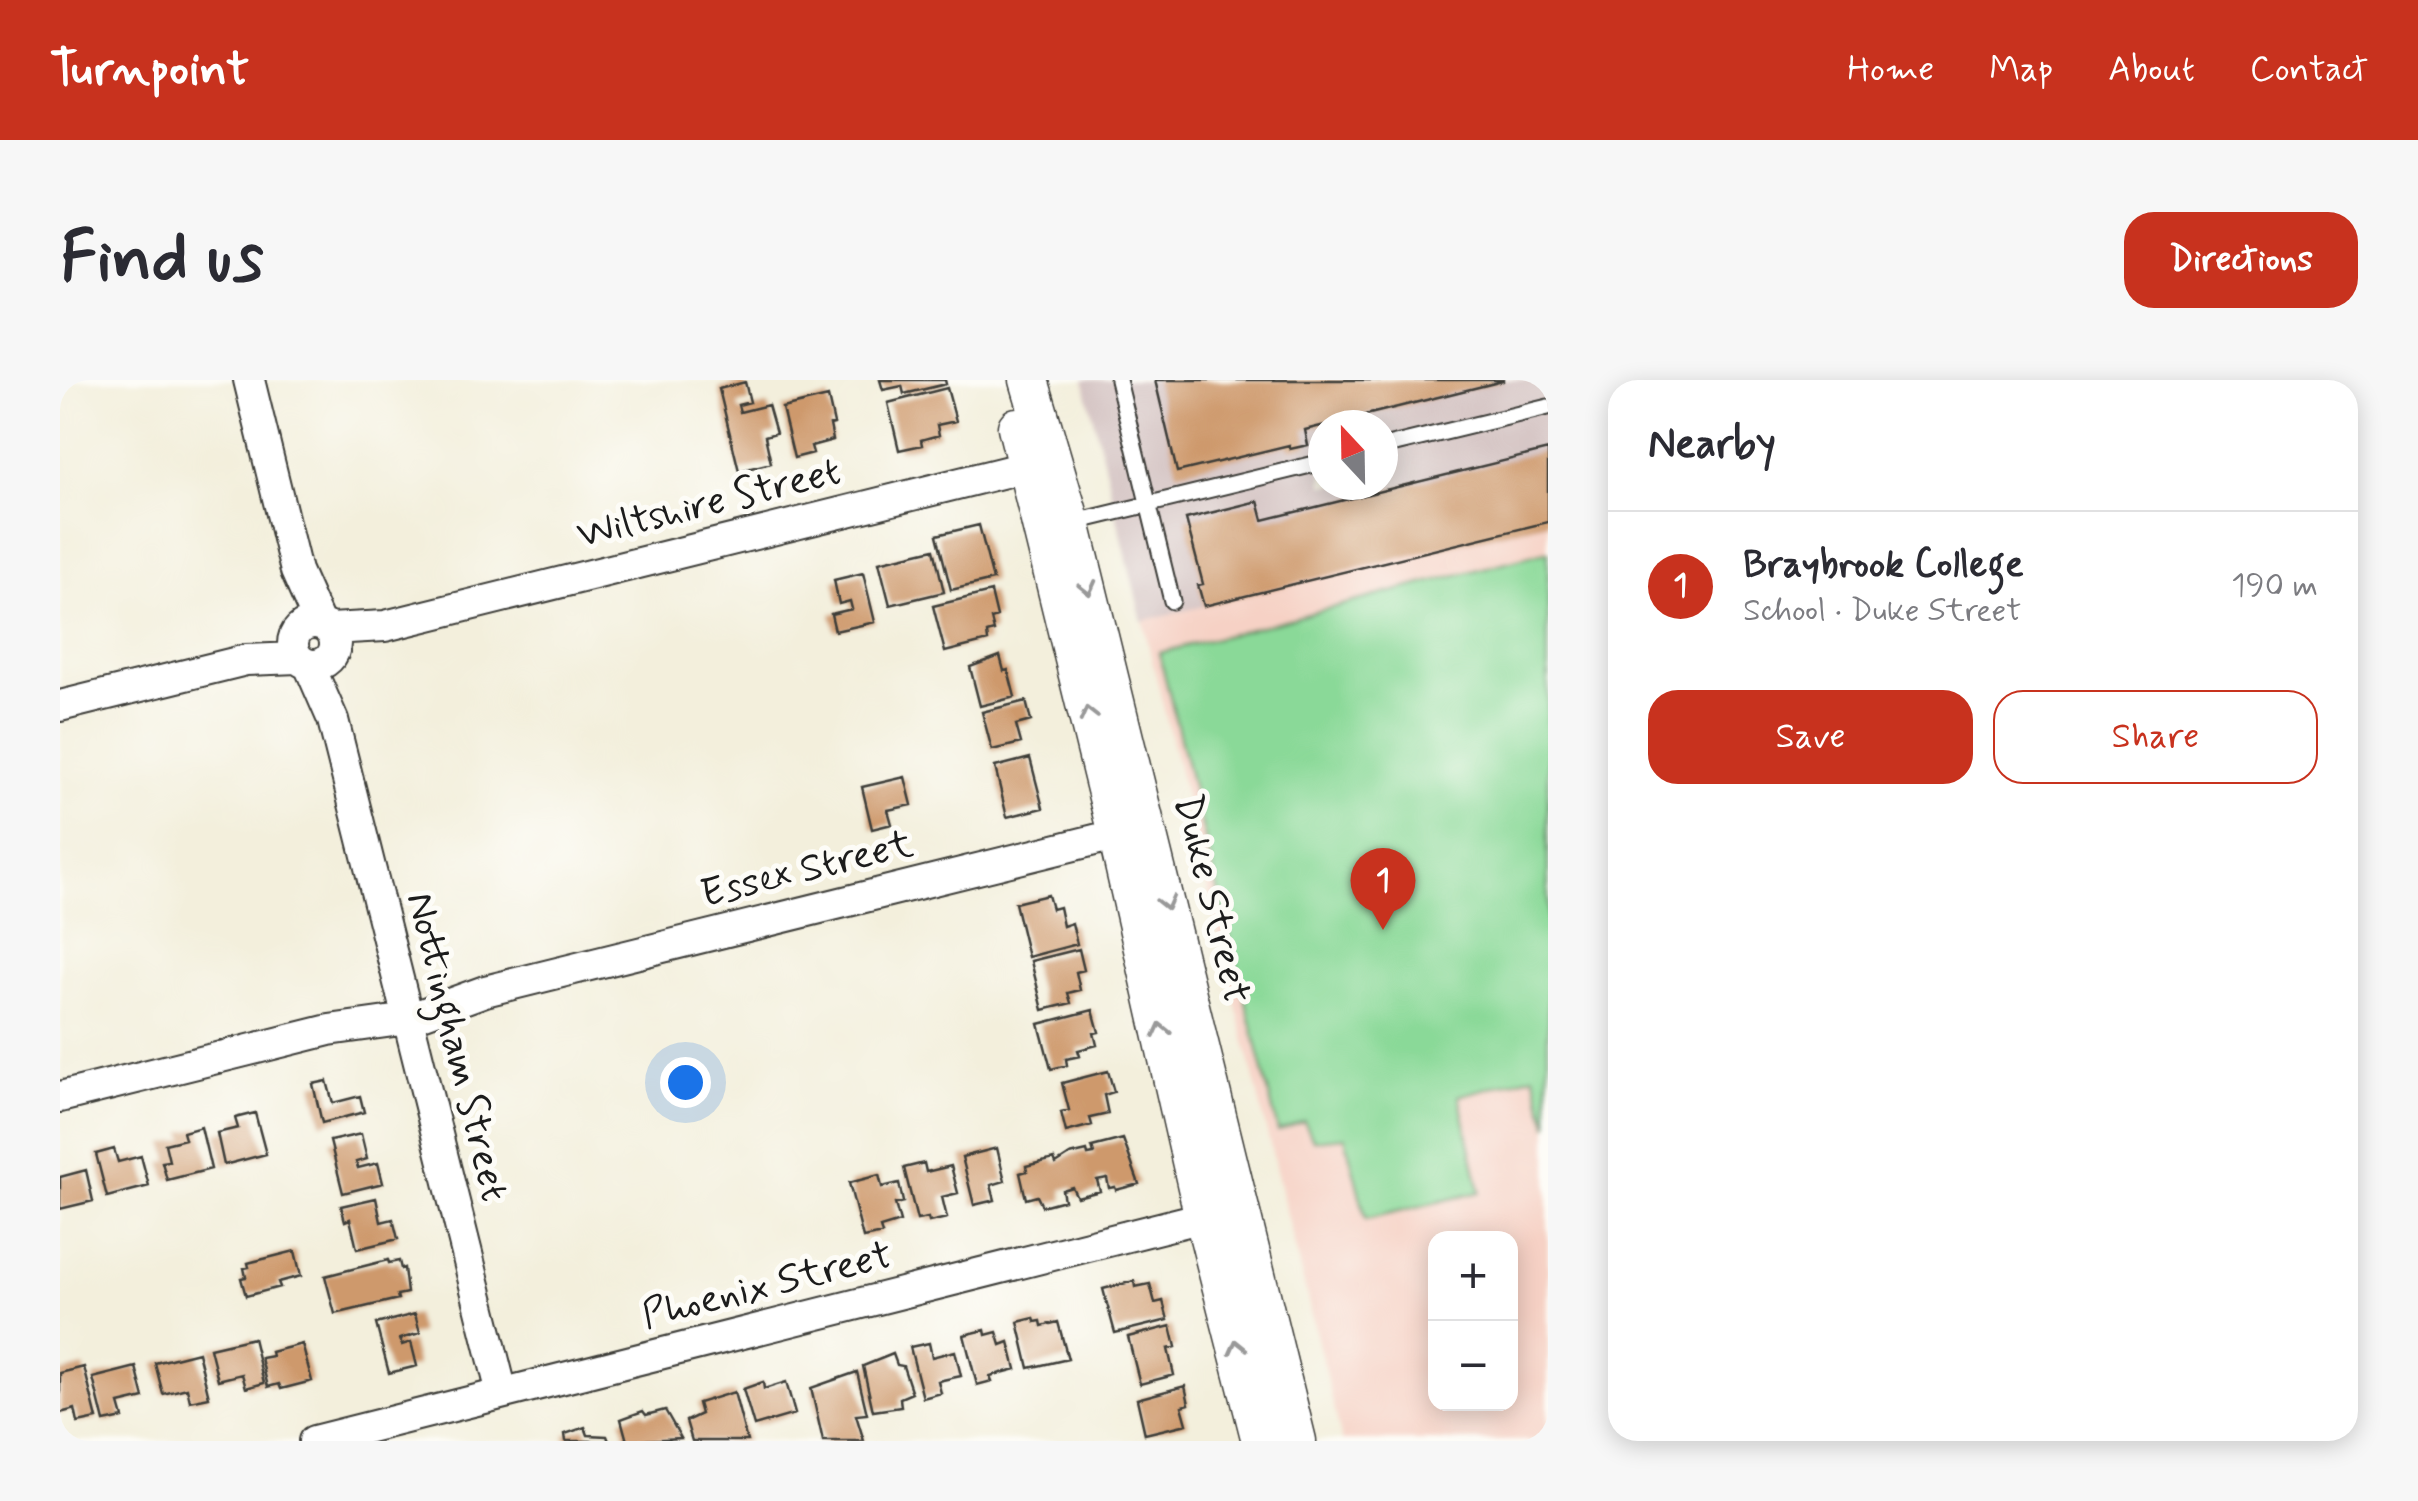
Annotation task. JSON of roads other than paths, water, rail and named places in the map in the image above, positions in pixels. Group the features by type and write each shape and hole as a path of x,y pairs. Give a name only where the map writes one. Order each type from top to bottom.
{"street":[{"name":"Nottingham Street","path":"249,380 502,1393"},
{"name":"Duke Street","path":"1006,380 1039,464 1132,830 1240,1208 1297,1441"},
{"name":"Duke Street","path":"1029,380 1039,464 1072,523 1204,1218 1261,1441"},
{"name":"Wiltshire Street","path":"60,706 1039,464"},
{"name":"Essex Street","path":"60,1097 1132,830"},
{"name":"Phoenix Street","path":"314,1441 1240,1208"}],"lane":[{"path":"1118,380 1172,601"},
{"path":"1398,443 1548,407"},
{"path":"1072,523 1308,466"}],"place":[{"name":"Braybrook College","path":"1383,930"}]}
